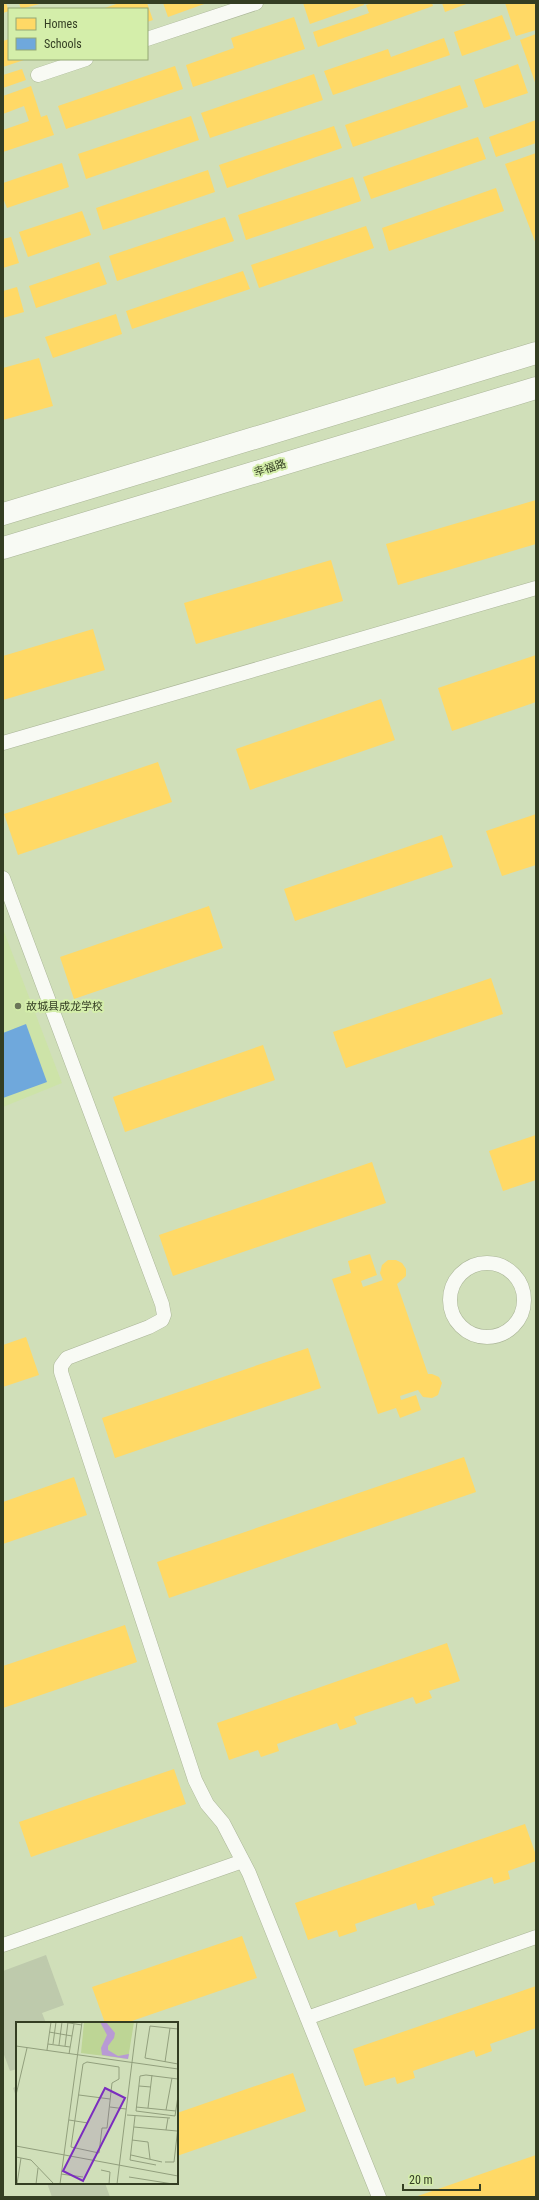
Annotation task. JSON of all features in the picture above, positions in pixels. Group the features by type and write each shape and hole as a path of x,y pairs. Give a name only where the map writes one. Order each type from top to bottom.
{"street":[{"path":"3,514 536,353"},
{"name":"幸福路","path":"3,548 536,388"}],"lane":[{"path":"148,39 256,3"},
{"path":"38,75 83,60"},
{"path":"3,743 536,588"},
{"path":"3,878 162,1304 164,1315 162,1320 150,1327 67,1358 61,1366 61,1372 195,1780 207,1804 223,1823 243,1861 379,2197"},
{"path":"486,1264 503,1267 530,1287 524,1308 515,1325 502,1333 490,1337 477,1336 465,1331 456,1322 451,1310 450,1297 453,1285 461,1274 471,1267 486,1264"},
{"path":"3,1945 243,1861"},
{"path":"307,2018 536,1938"}],"shaded area":[{"name":"故城县成龙学校","path":"3,929 62,1083 3,1107"}],"building: Homes":[{"path":"3,3 6,3 8,11 3,13"},
{"path":"19,3 43,3 25,8 21,8"},
{"path":"119,3 147,3 153,20 148,22 148,8 105,8"},
{"path":"163,3 207,3 168,17"},
{"path":"303,3 363,3 364,5 310,24"},
{"path":"372,3 432,3 433,6 318,47 313,32 369,13 366,5"},
{"path":"442,3 469,3 445,12"},
{"path":"505,3 536,3 536,30 516,36"},
{"path":"502,15 511,39 462,56 454,32"},
{"path":"294,17 305,49 193,87 186,65 234,48 231,38"},
{"path":"536,34 536,85 520,40"},
{"path":"444,38 450,55 333,95 324,71 388,49 391,57"},
{"path":"8,39 8,60 24,60 3,67 3,41"},
{"path":"518,64 528,93 484,108 474,80"},
{"path":"175,66 183,89 66,129 58,106"},
{"path":"22,69 26,80 3,88 3,75"},
{"path":"314,74 323,100 210,138 201,113"},
{"path":"460,85 468,107 353,147 345,125"},
{"path":"31,86 41,117 47,115 54,135 3,152 3,130 29,121 24,106 3,114 3,96"},
{"path":"191,116 199,140 86,179 78,154"},
{"path":"536,120 536,143 496,157 489,137"},
{"path":"334,126 342,148 227,188 219,165"},
{"path":"478,137 486,159 371,199 363,177"},
{"path":"536,153 536,244 505,164"},
{"path":"62,163 69,187 7,208 3,198 3,183"},
{"path":"208,170 215,192 103,230 96,208"},
{"path":"353,177 361,201 246,240 238,215"},
{"path":"496,188 504,211 389,251 382,228"},
{"path":"82,211 91,235 28,257 19,232"},
{"path":"225,217 234,241 117,281 109,256"},
{"path":"366,226 374,248 259,288 251,265"},
{"path":"11,237 19,263 3,268 3,239"},
{"path":"99,262 107,284 36,308 29,286"},
{"path":"243,271 250,289 132,329 126,311"},
{"path":"17,287 24,312 3,318 3,291"},
{"path":"116,314 122,334 53,358 45,337"},
{"path":"39,358 53,406 3,420 3,368"},
{"path":"536,500 536,544 398,585 386,544"},
{"path":"331,560 343,601 196,644 184,603"},
{"path":"93,629 105,670 3,700 3,656"},
{"path":"536,655 536,702 452,731 438,688"},
{"path":"381,699 395,740 250,790 236,749"},
{"path":"158,762 172,802 18,855 4,814"},
{"path":"536,814 536,865 502,876 486,831"},
{"path":"442,835 453,867 295,921 284,889"},
{"path":"209,906 223,948 74,999 60,957"},
{"path":"491,978 503,1014 346,1068 333,1032"},
{"path":"263,1045 275,1080 125,1132 113,1097"},
{"path":"536,1135 536,1180 503,1191 489,1151"},
{"path":"372,1162 386,1203 173,1276 159,1235"},
{"path":"370,1254 377,1275 361,1281 363,1287 383,1280 380,1273 382,1265 388,1260 396,1260 402,1263 406,1269 406,1276 397,1284 428,1374 439,1377 442,1383 438,1395 432,1398 423,1397 418,1390 400,1396 401,1400 416,1395 421,1410 400,1418 396,1408 378,1414 332,1279 351,1273 348,1261"},
{"path":"26,1337 39,1375 3,1387 3,1345"},
{"path":"308,1348 321,1388 115,1458 102,1418"},
{"path":"464,1457 476,1492 169,1598 157,1562"},
{"path":"74,1477 87,1515 3,1544 3,1502"},
{"path":"125,1625 137,1662 3,1708 3,1666"},
{"path":"447,1643 460,1681 429,1691 432,1698 416,1704 413,1697 354,1717 357,1724 340,1730 337,1723 277,1744 279,1751 261,1757 258,1750 229,1760 217,1723"},
{"path":"174,1769 186,1804 31,1857 19,1822"},
{"path":"525,1824 536,1855 536,1861 508,1871 510,1879 494,1884 492,1877 432,1897 435,1905 418,1910 416,1903 355,1924 357,1931 339,1937 337,1930 308,1940 295,1903"},
{"path":"242,1936 257,1978 129,2022 105,2022 92,1987"},
{"path":"536,1986 536,2028 490,2044 492,2051 476,2057 474,2050 413,2071 415,2078 397,2084 395,2077 365,2086 353,2049"},
{"path":"293,2073 306,2111 178,2156 178,2113"},
{"path":"536,2155 536,2197 415,2197"}],"building: Schools":[{"path":"26,1024 47,1082 3,1098 3,1033"}],"building: Other":[{"path":"46,1955 64,2005 42,2013 46,2022 16,2022 16,2069 10,2071 3,2052 3,1971"},
{"path":"16,2086 16,2096 13,2088"},
{"path":"47,2184 105,2184 110,2197 52,2197"}],"place":[{"name":"故城县成龙学校","path":"18,1006"}]}
